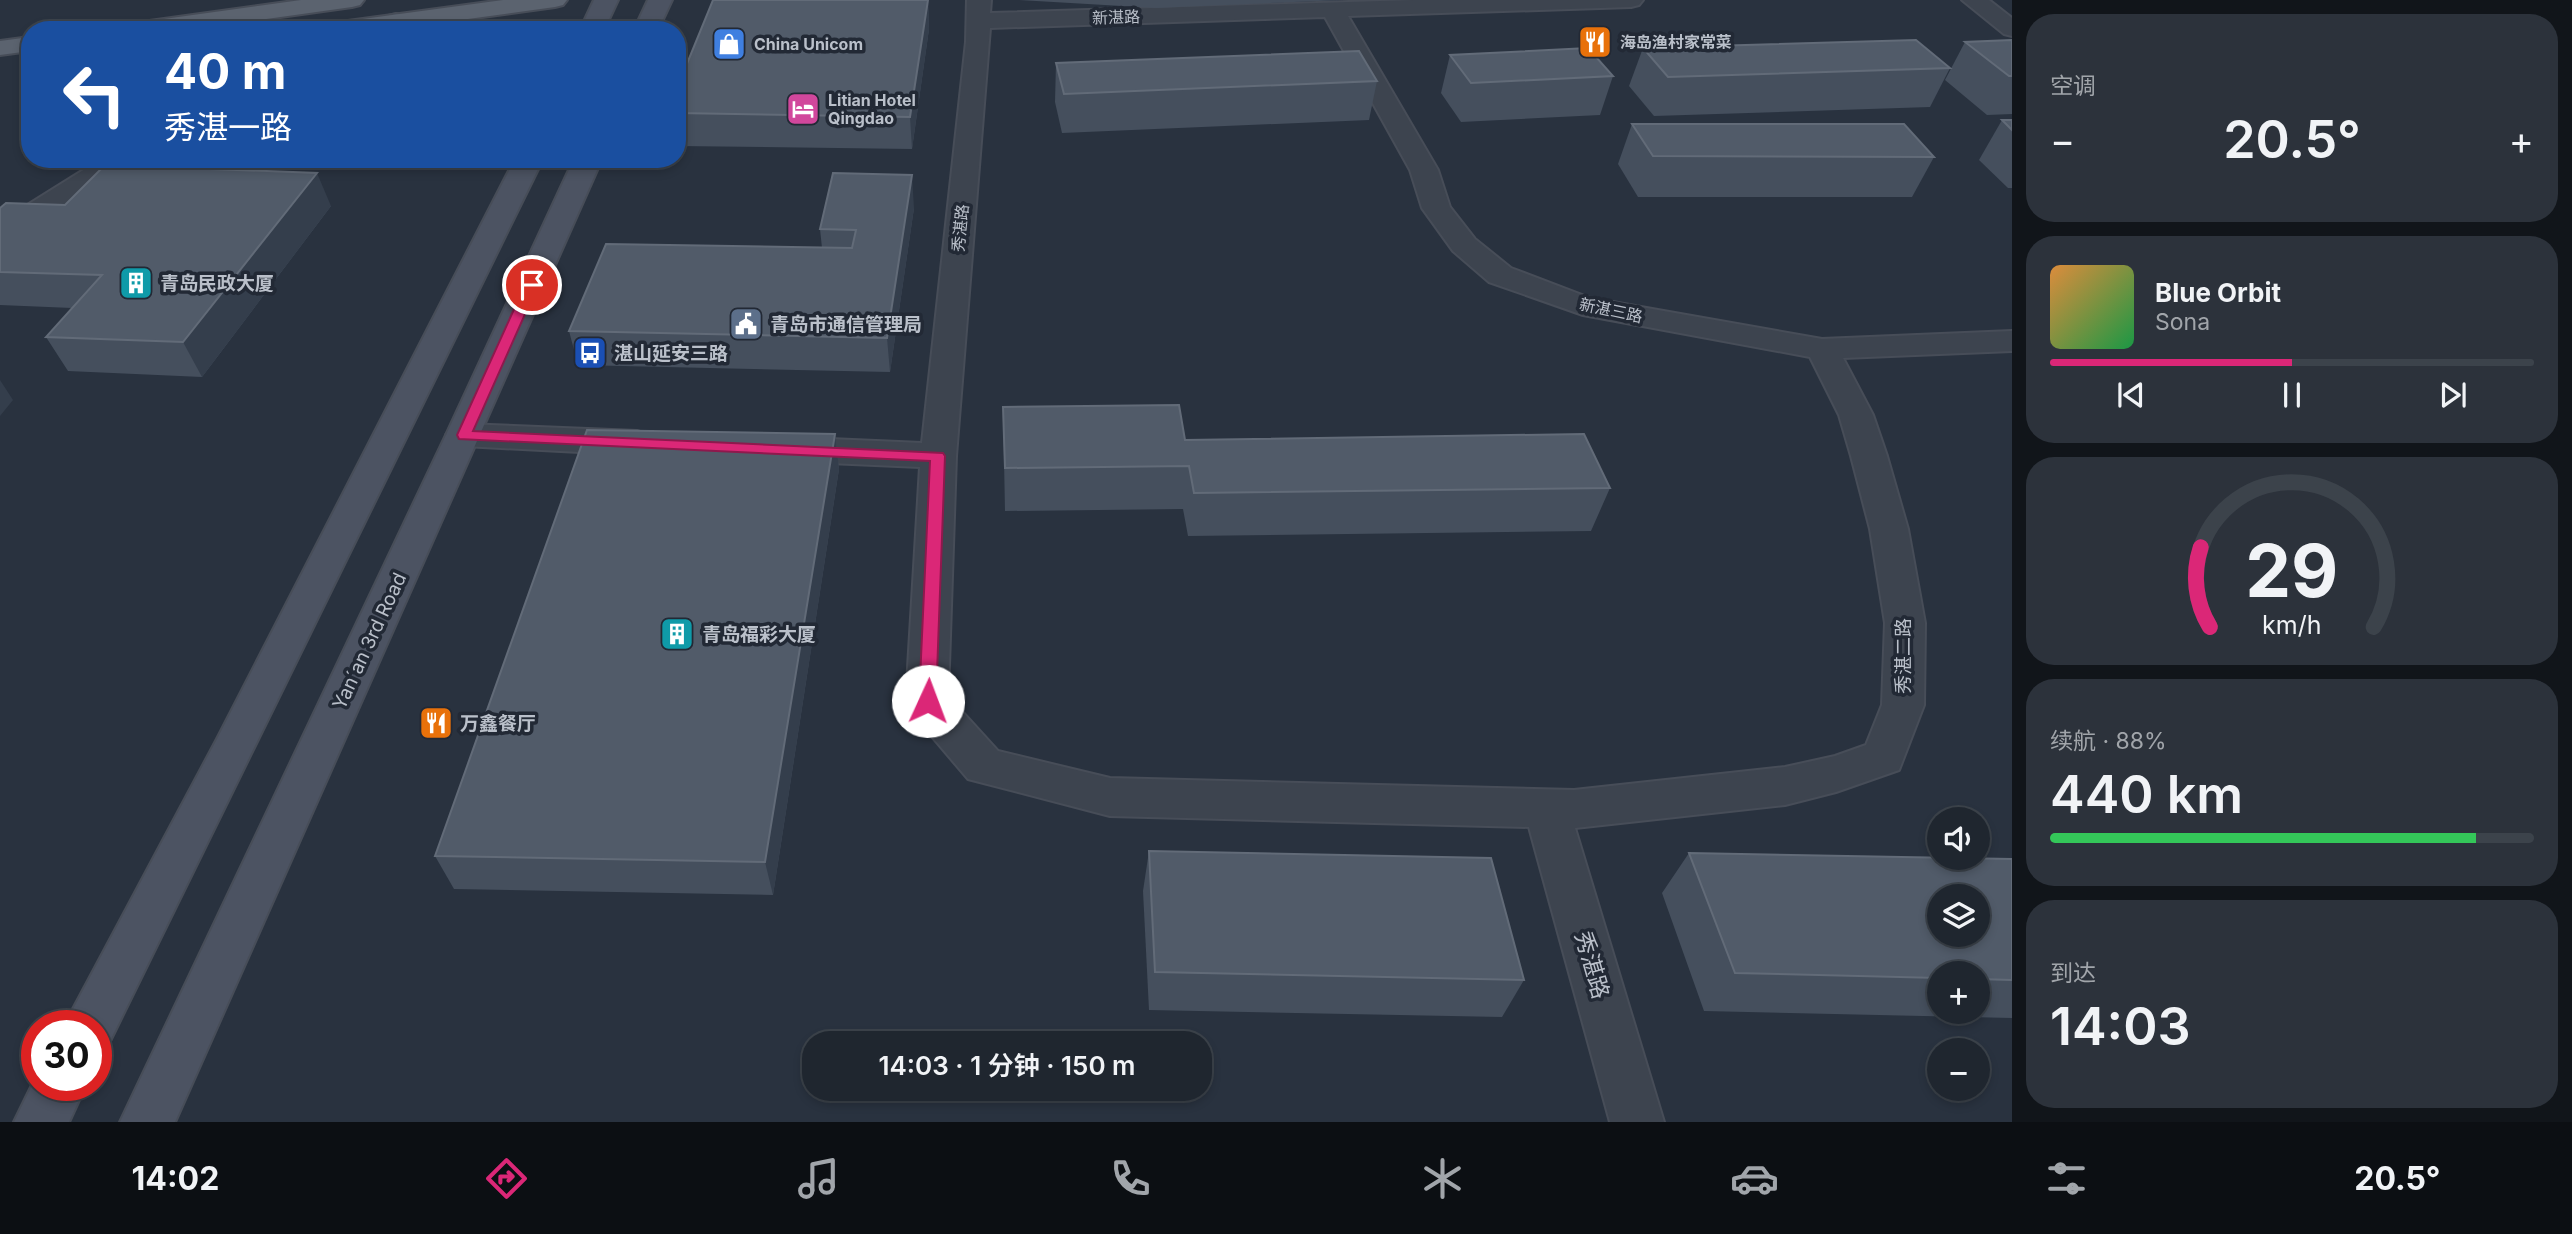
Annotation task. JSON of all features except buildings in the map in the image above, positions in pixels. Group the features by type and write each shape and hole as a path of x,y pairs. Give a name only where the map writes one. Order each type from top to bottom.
{"main road":[{"path":"200,21 352,0"},
{"path":"396,21 555,0"},
{"path":"596,21 606,0"},
{"path":"650,21 660,0"},
{"path":"0,48 21,45"},
{"path":"99,1010 524,168"},
{"name":"Yan´an 3rd Road","path":"147,1122 464,435 584,168"},
{"path":"41,1122 52,1101"}],"street":[{"name":"新湛路","path":"979,10 1340,23 1631,0"},
{"path":"1974,0 2012,29"},
{"name":"秀湛路","path":"979,10 938,456 928,701 984,766 1110,797 1546,808 1637,1122"},
{"name":"新湛三路","path":"1340,23 1424,170 1436,208 1464,245 1500,275 1583,306 1822,349 2012,341"},
{"path":"0,235 107,168"},
{"name":"秀湛二路","path":"1546,808 1574,809 1786,786 1836,774 1883,757 1903,705 1905,623 1889,529 1869,456 1856,415 1822,349"},
{"path":"464,435 673,444"},
{"path":"757,448 938,456"}],"place":[{"name":"海岛渔村家常菜","path":"1595,42"},
{"name":"China Unicom","path":"729,44"},
{"name":"Litian Hotel Qingdao","path":"803,109"},
{"name":"青岛民政大厦","path":"136,283"},
{"name":"青岛市通信管理局","path":"746,324"},
{"name":"湛山延安三路","path":"590,353"},
{"name":"青岛福彩大厦","path":"677,634"},
{"name":"万鑫餐厅","path":"436,723"}],"route":[{"path":"532,285 464,435 938,456 928,701"}]}
